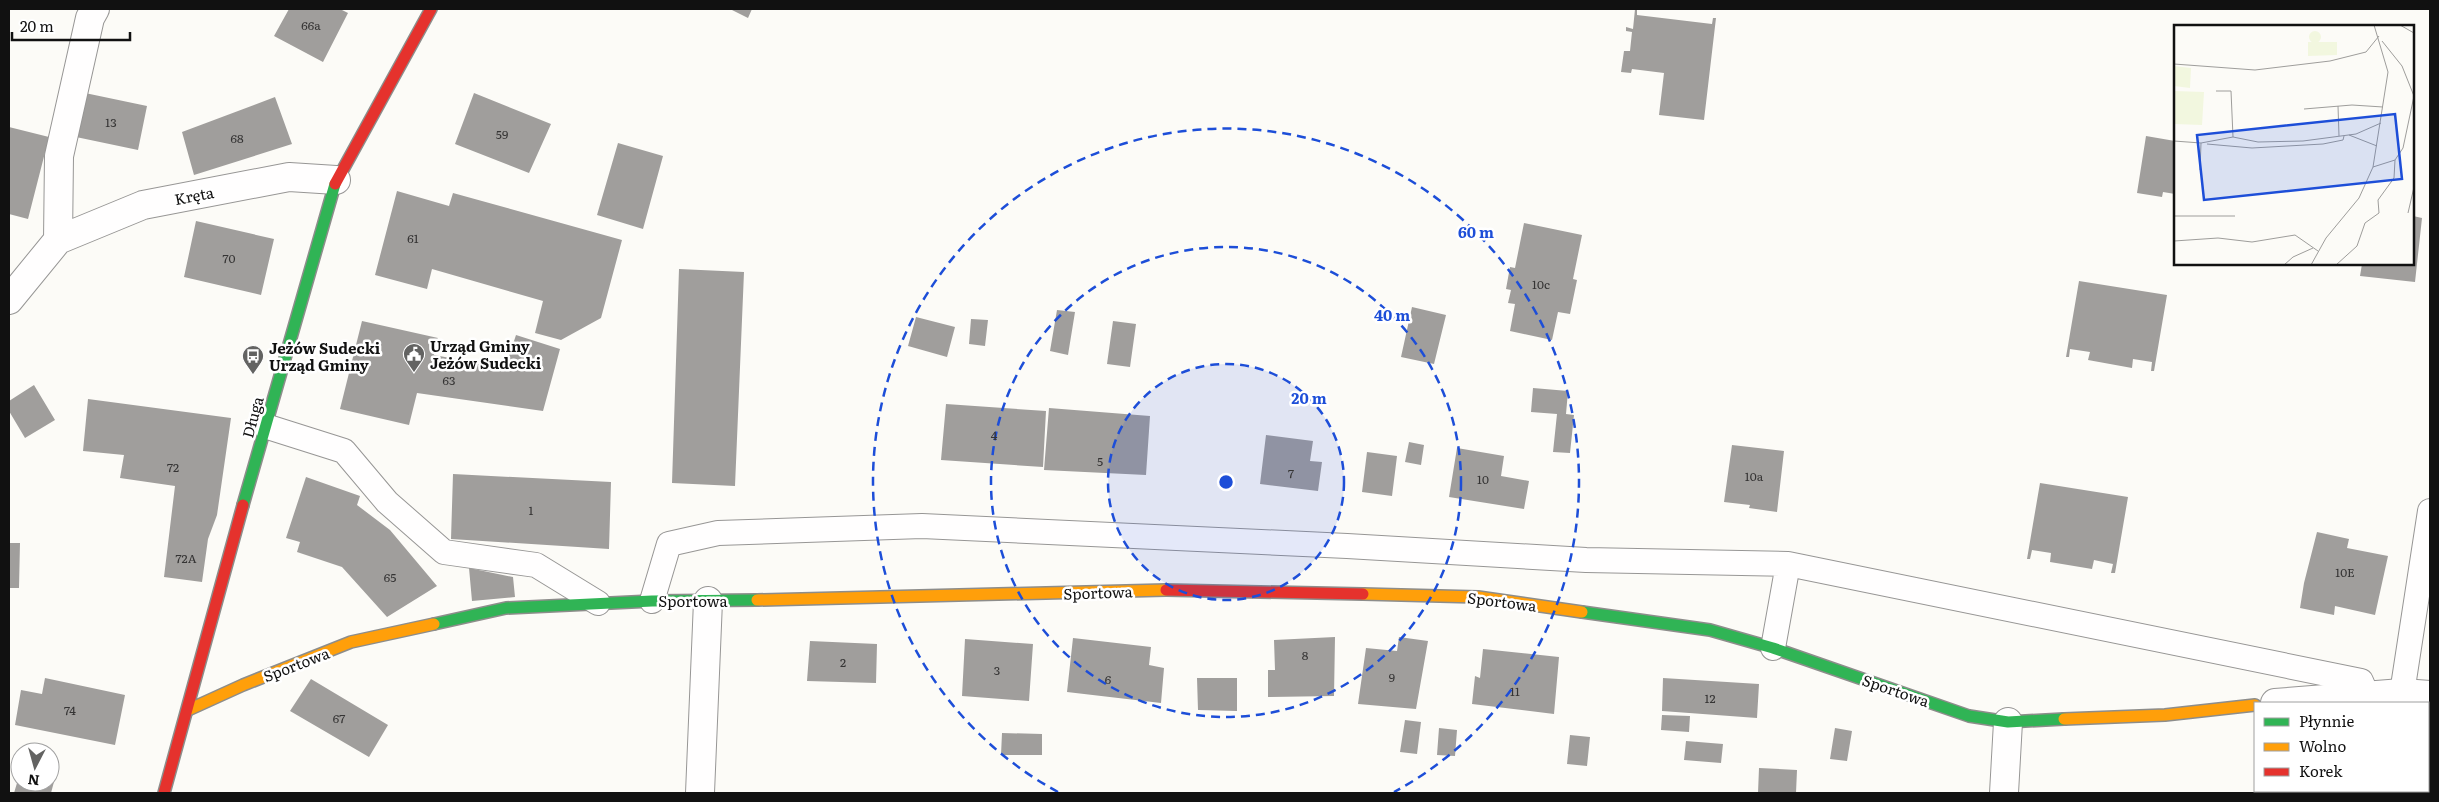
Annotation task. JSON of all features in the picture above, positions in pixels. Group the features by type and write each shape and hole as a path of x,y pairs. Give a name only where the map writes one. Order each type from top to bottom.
{"street":[{"path":"58,240 58,156 90,18 95,9"},
{"name":"Długa","path":"164,793 265,426 336,180 431,9"},
{"name":"Kręta","path":"9,300 58,240 143,205 289,177 336,180"},
{"name":"Sportowa","path":"188,710 243,685 351,642 506,608 652,600 1162,590 1478,596 1710,630 1774,648 1969,716 2008,722 2165,716 2254,706"},
{"path":"700,793 708,600"},
{"path":"2286,702 2402,693 2430,695"},
{"path":"2004,793 2008,722"}],"lane":[{"path":"265,426 344,451 387,502 444,552 536,565 598,603"},
{"path":"2402,693 2430,511"},
{"path":"652,600 669,544 718,533 913,526 1347,546 1586,560 1788,564 2360,681 2366,695"},
{"path":"1774,648 1788,564"}],"building":[{"path":"289,9 340,9 348,13 323,62 274,36"},
{"path":"730,9 752,9 748,18"},
{"path":"1635,9 1637,9 1637,15 1712,24 1713,18 1716,18 1704,120 1659,115 1664,73 1632,69 1631,73 1621,72 1624,51 1630,51 1632,32 1626,31 1626,27 1633,29"},
{"path":"85,93 147,106 138,150 76,137"},
{"path":"474,93 551,124 529,173 455,144"},
{"path":"275,97 292,144 194,175 182,132"},
{"path":"9,127 49,137 28,219 9,214"},
{"path":"2146,136 2174,141 2174,194 2163,192 2162,197 2137,193"},
{"path":"618,143 663,156 643,229 597,215"},
{"path":"397,191 449,206 453,193 622,240 601,318 561,340 535,333 543,301 432,269 427,289 375,275"},
{"path":"2414,216 2422,218 2415,282 2360,276 2362,265 2414,265"},
{"path":"196,221 274,239 261,295 184,277"},
{"path":"1524,223 1582,235 1573,279 1577,280 1570,314 1558,312 1552,340 1510,331 1515,304 1508,303 1511,290 1506,289 1510,267 1515,268"},
{"path":"679,269 744,272 735,486 672,483"},
{"path":"2079,281 2167,295 2154,371 2151,371 2152,362 2133,359 2132,368 2088,360 2090,352 2070,349 2069,357 2066,357"},
{"path":"1412,307 1446,315 1434,364 1401,357"},
{"path":"1057,310 1075,312 1068,355 1050,351"},
{"path":"916,317 955,327 947,357 908,346"},
{"path":"971,319 988,320 985,346 969,344"},
{"path":"362,321 438,338 434,355 505,368 516,335 560,349 543,411 417,393 409,425 340,409"},
{"path":"1113,321 1136,324 1130,367 1107,364"},
{"path":"34,385 55,420 25,438 9,411 9,401"},
{"path":"1533,388 1568,391 1566,414 1574,415 1570,453 1553,452 1557,414 1531,412"},
{"path":"88,399 231,418 217,515 208,539 202,582 164,577 175,486 120,478 124,455 83,451"},
{"path":"946,404 1046,411 1043,467 941,460"},
{"path":"1049,408 1150,416 1146,475 1044,470"},
{"path":"1266,435 1313,441 1310,461 1322,462 1318,491 1260,484"},
{"path":"1409,442 1424,445 1421,465 1405,462"},
{"path":"1732,445 1784,451 1777,512 1749,508 1750,505 1724,502"},
{"path":"1457,448 1504,456 1501,476 1529,481 1524,509 1449,497"},
{"path":"1367,452 1397,456 1392,496 1362,492"},
{"path":"453,474 611,482 609,549 451,539"},
{"path":"306,477 360,496 357,505 390,530 437,586 387,617 342,567 297,552 300,542 286,538"},
{"path":"2040,483 2128,497 2115,573 2111,573 2113,564 2094,560 2092,569 2050,562 2051,553 2032,550 2030,559 2027,559"},
{"path":"2317,532 2349,539 2347,548 2388,556 2375,615 2335,606 2334,615 2300,608 2304,583"},
{"path":"9,543 20,543 19,588 9,588"},
{"path":"469,568 513,577 515,597 472,601"},
{"path":"1335,637 1334,696 1268,697 1268,670 1275,670 1274,640"},
{"path":"1399,637 1428,641 1416,709 1358,704 1366,648 1397,651"},
{"path":"1073,638 1151,647 1149,665 1164,668 1161,703 1067,692"},
{"path":"965,639 1033,644 1029,701 962,696"},
{"path":"810,641 877,644 876,683 807,681"},
{"path":"1483,649 1559,657 1554,714 1472,704 1475,676 1480,678"},
{"path":"45,678 125,695 115,745 15,725 21,690 42,694"},
{"path":"1197,678 1237,678 1237,711 1198,710"},
{"path":"1663,678 1759,684 1757,718 1662,711"},
{"path":"311,679 388,725 369,757 290,711"},
{"path":"1662,715 1690,716 1689,732 1661,730"},
{"path":"1405,720 1421,722 1417,754 1400,752"},
{"path":"1439,728 1457,730 1455,756 1437,755"},
{"path":"1835,728 1852,731 1847,761 1830,759"},
{"path":"1002,733 1042,734 1042,755 1001,755"},
{"path":"1570,735 1590,737 1587,766 1567,764"},
{"path":"1686,741 1723,744 1721,763 1684,760"},
{"path":"1759,768 1797,770 1796,793 1758,793"},
{"path":"14,792 51,792 51,793"}],"traffic: fast":[{"path":"243,505 335,184"},
{"path":"434,624 506,608 652,601 757,600"},
{"path":"1582,612 1710,630 1773,648 1969,716 2008,722 2064,719"}],"traffic: slow":[{"path":"757,600 1166,590"},
{"path":"1363,594 1478,597 1582,612"},
{"path":"188,710 243,685 351,642 434,624"},
{"path":"2064,719 2165,715 2254,705"}],"traffic: jam":[{"path":"335,184 431,9"},
{"path":"164,793 243,505"},
{"path":"1166,590 1363,594"}],"place":[{"name":"Urząd Gminy Jeżów Sudecki","path":"414,373"},
{"name":"Jeżów Sudecki Urząd Gminy","path":"253,375"}]}
